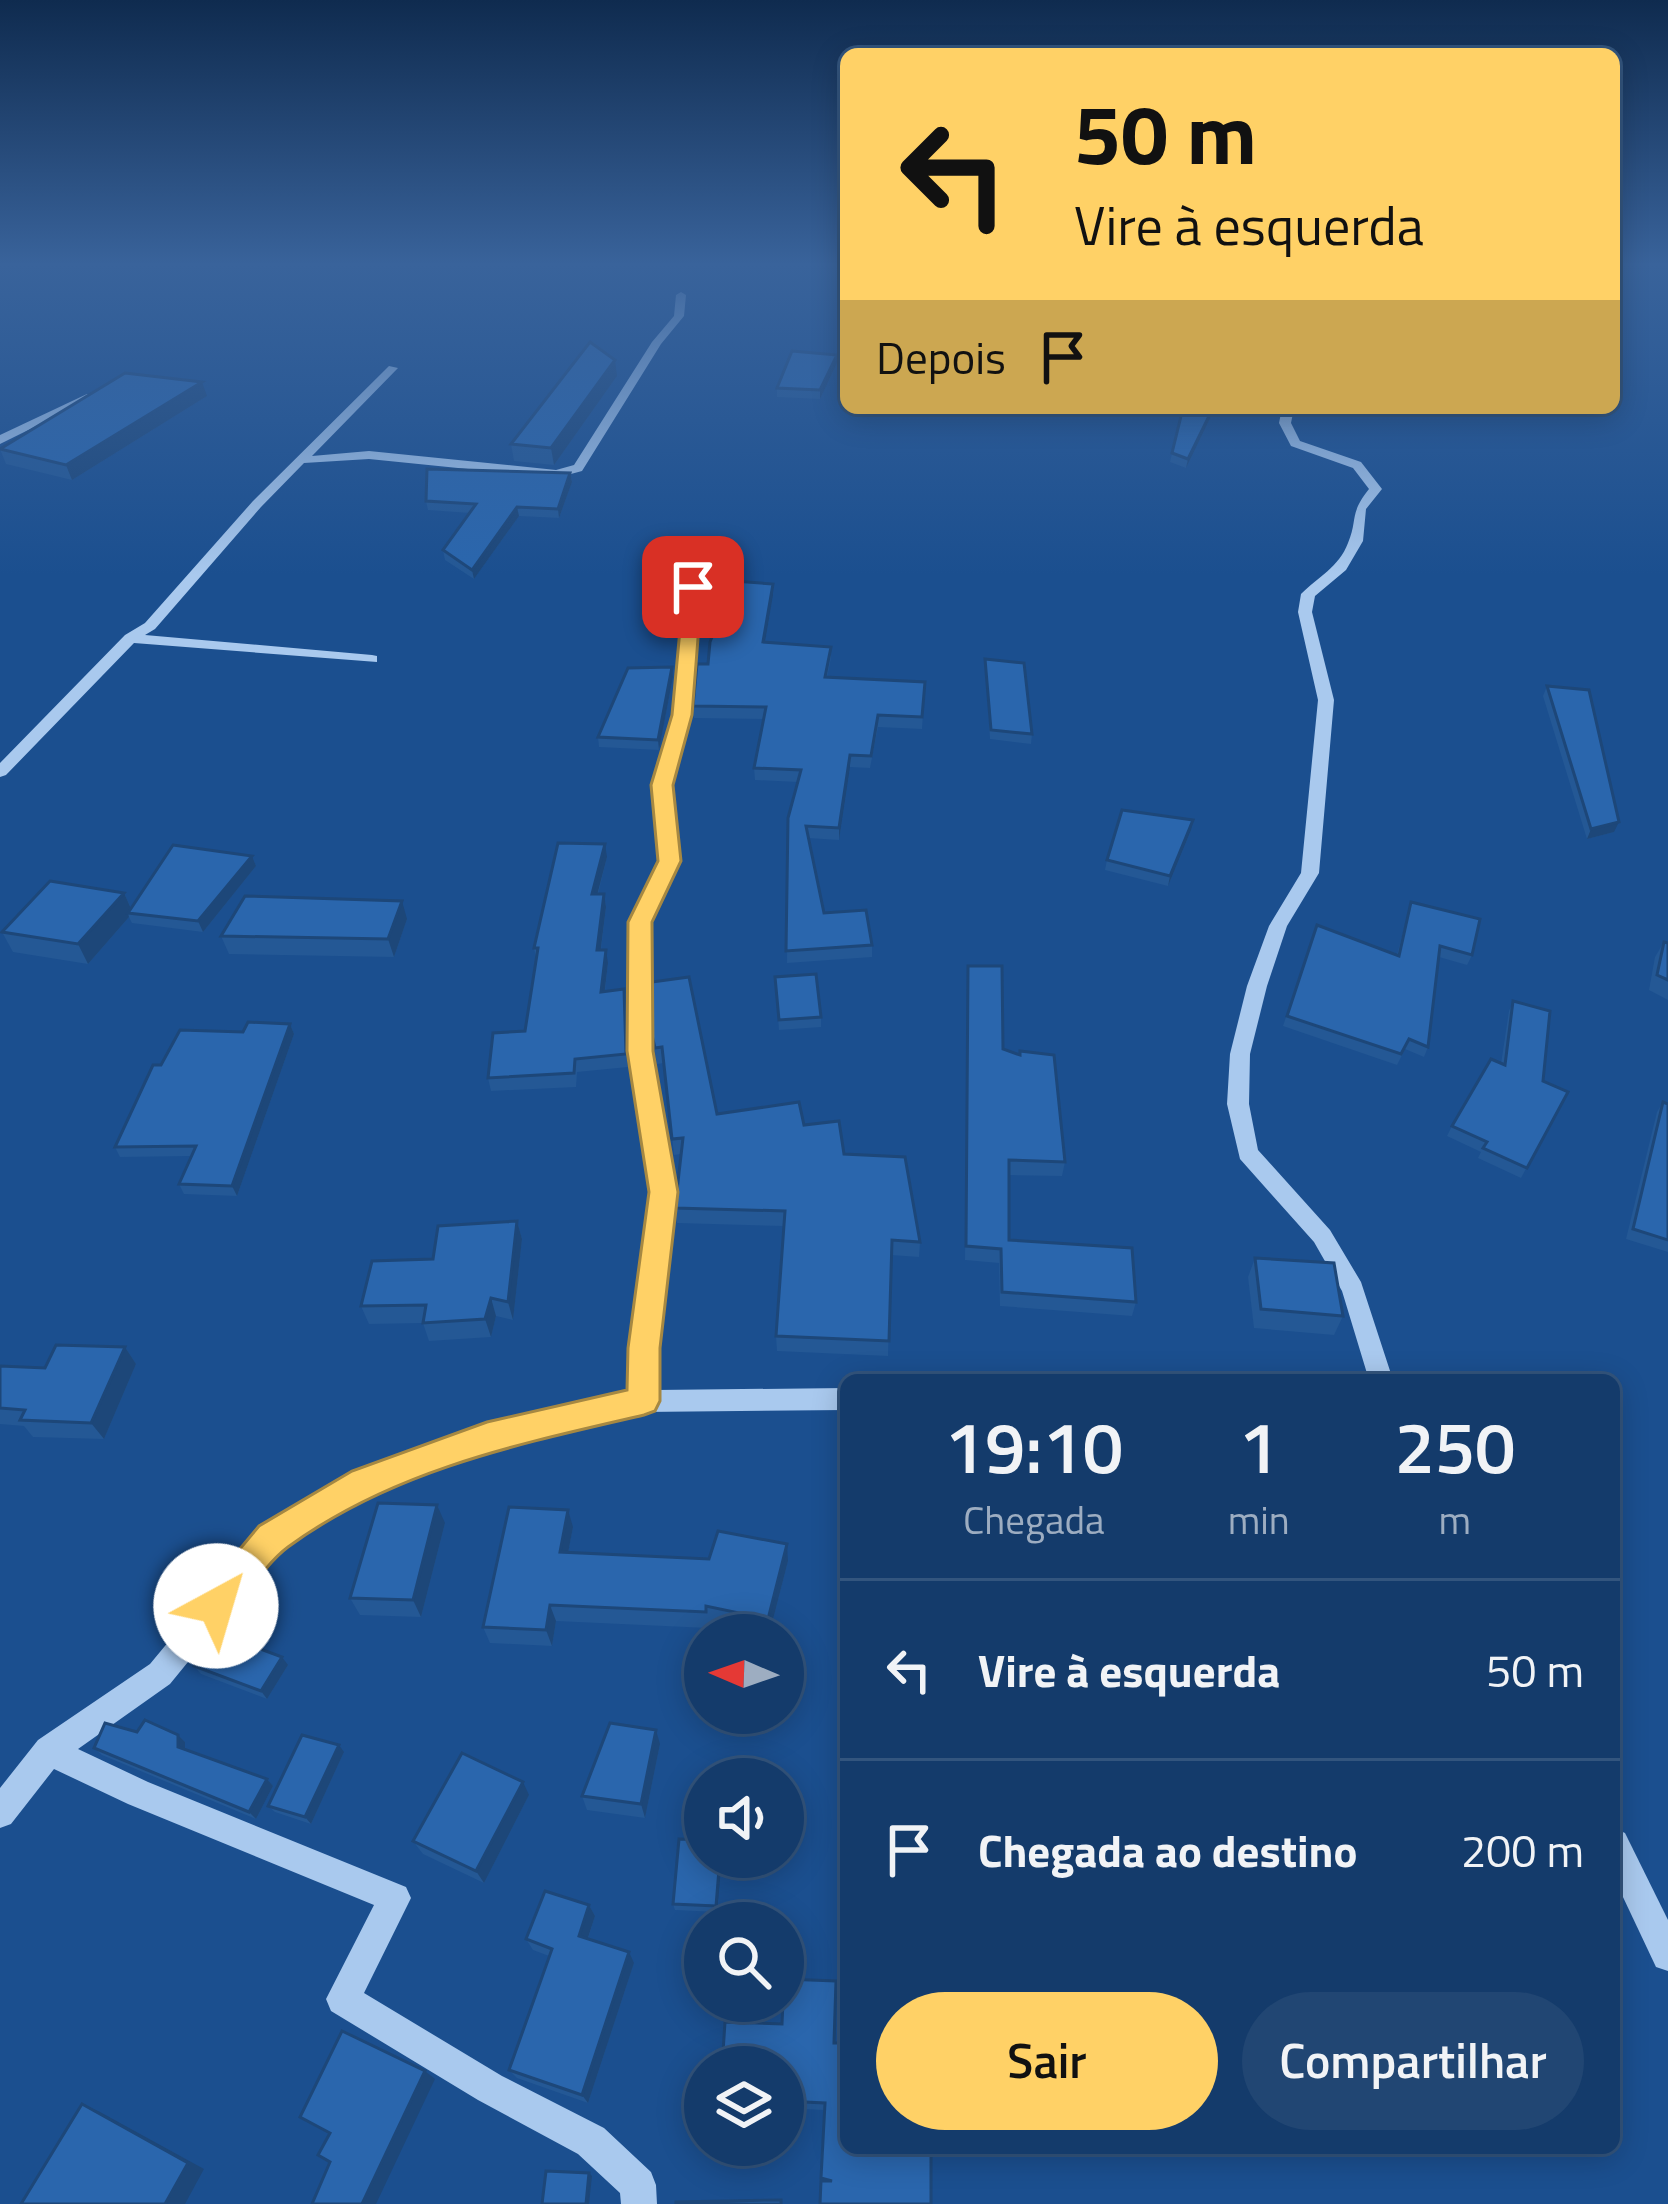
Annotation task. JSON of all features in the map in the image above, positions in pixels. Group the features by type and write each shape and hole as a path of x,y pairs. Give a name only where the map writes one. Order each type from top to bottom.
{"street":[{"path":"0,772 130,638 150,626 257,504 391,370"},
{"path":"302,460 369,455 556,474 578,468 643,370"},
{"path":"0,440 105,389"},
{"path":"1287,414 1285,423 1294,443 1357,465 1376,489 1360,509 1356,541 1340,571 1308,594 1305,612 1326,700 1310,872 1278,926 1257,986 1240,1054 1238,1104 1248,1153 1322,1236 1353,1289 1379,1374"},
{"path":"644,1401 644,1348 664,1192 640,1051 640,922 670,861 662,785 682,715 693,587"},
{"path":"130,638 372,659"},
{"path":"0,1813 49,1750 160,1674 272,1538 364,1482 487,1436 644,1401 840,1399"},
{"path":"49,1750 139,1793 395,1898 344,1999 490,2088 591,2141 638,2185 639,2204"},
{"path":"1620,1856 1668,1955"}],"building":[{"path":"568,370 608,370 551,448 511,444"},
{"path":"784,370 830,370 820,390 777,388"},
{"path":"125,373 202,382 66,465 0,449"},
{"path":"1182,414 1210,414 1188,459 1172,453"},
{"path":"427,469 570,473 558,509 517,507 472,570 443,550 476,504 426,501"},
{"path":"734,581 773,584 763,642 831,647 825,677 925,682 922,717 878,715 871,756 850,755 839,828 806,826 824,913 866,910 872,945 786,951 788,818 801,770 754,768 766,707 693,706 697,664 708,664 710,642"},
{"path":"985,659 1024,663 1032,734 991,730"},
{"path":"672,667 658,740 598,737 628,668"},
{"path":"1547,686 1589,690 1619,822 1591,829"},
{"path":"1122,810 1193,820 1170,876 1107,860"},
{"path":"558,843 605,844 592,894 604,894 597,950 606,950 601,992 624,989 626,1054 575,1059 574,1073 488,1078 493,1033 525,1031 538,948 534,948"},
{"path":"173,845 252,856 198,921 128,913"},
{"path":"50,881 124,893 78,944 2,932"},
{"path":"245,896 402,901 388,939 221,936"},
{"path":"1411,902 1480,919 1472,955 1440,946 1428,1047 1409,1039 1401,1054 1287,1016 1317,925 1399,956"},
{"path":"1664,942 1668,943 1668,980 1657,975"},
{"path":"968,966 1002,966 1003,1049 1020,1055 1020,1051 1054,1055 1065,1162 1009,1160 1009,1240 1132,1248 1136,1302 1002,1292 1001,1249 966,1246"},
{"path":"816,974 821,1017 779,1020 775,977"},
{"path":"689,977 717,1114 799,1102 804,1125 839,1121 844,1154 905,1157 920,1242 892,1240 889,1341 776,1336 785,1211 675,1208 683,1138 672,1139 662,1047 655,1048 652,1035 652,982"},
{"path":"1513,1001 1550,1011 1543,1081 1568,1092 1527,1168 1483,1148 1487,1142 1452,1126 1491,1059 1505,1065"},
{"path":"248,1022 290,1024 232,1186 179,1184 196,1146 115,1147 153,1065 161,1065 180,1030 243,1032"},
{"path":"1663,1102 1668,1104 1668,1240 1633,1229"},
{"path":"517,1221 508,1302 491,1298 485,1319 423,1323 426,1305 361,1306 372,1261 433,1259 438,1226"},
{"path":"1255,1258 1334,1263 1343,1316 1261,1309"},
{"path":"56,1345 125,1347 91,1423 20,1420 25,1410 0,1408 0,1366 45,1368"},
{"path":"378,1503 437,1505 413,1600 350,1598"},
{"path":"509,1507 568,1510 560,1552 709,1559 718,1531 787,1544 769,1614 706,1606 706,1612 550,1605 546,1630 483,1627"},
{"path":"215,1632 282,1657 261,1691 194,1666"},
{"path":"145,1720 178,1735 178,1747 267,1779 249,1812 94,1748 105,1723 137,1732"},
{"path":"610,1723 656,1730 641,1804 582,1796"},
{"path":"302,1735 339,1745 305,1817 268,1806"},
{"path":"462,1753 523,1782 476,1871 413,1841"},
{"path":"679,1839 684,1839 684,1878 718,1878 716,1902 673,1904"},
{"path":"545,1891 589,1905 579,1936 629,1952 582,2095 509,2070 552,1949 526,1939"},
{"path":"804,1980 836,1981 840,2154 931,2154 931,2204 820,2204 821,2181 832,2181 821,2178 825,2103 804,2102 804,2046 723,2046 725,2022 804,2022"},
{"path":"342,2031 425,2071 362,2204 312,2204 330,2162 318,2155 330,2133 300,2117"},
{"path":"82,2104 188,2163 165,2204 21,2204"},
{"path":"546,2171 589,2173 586,2204 542,2204"},
{"path":"781,2200 781,2204 676,2204 676,2202"}],"route":[{"path":"216,1606 272,1538 364,1482 487,1436 644,1401 644,1348 664,1192 640,1051 640,922 670,861 662,785 682,715 693,587"}]}
